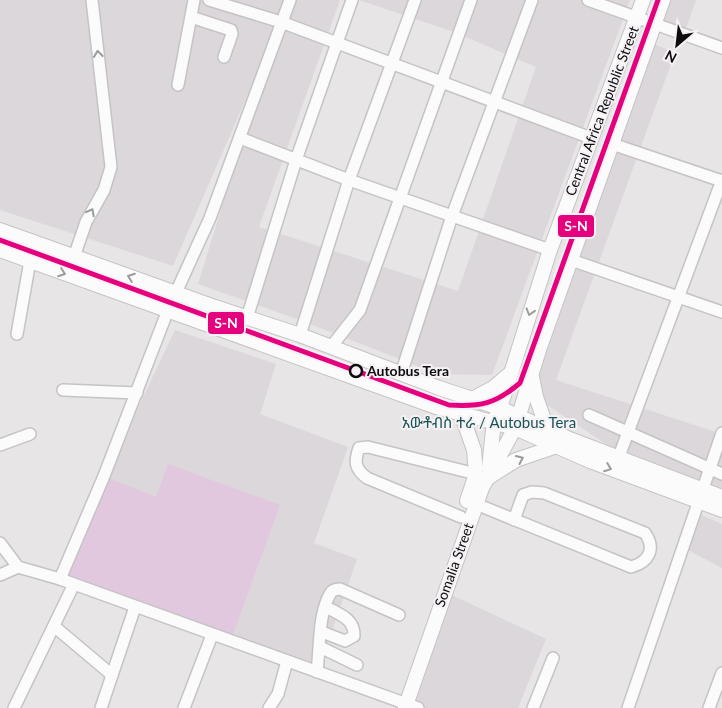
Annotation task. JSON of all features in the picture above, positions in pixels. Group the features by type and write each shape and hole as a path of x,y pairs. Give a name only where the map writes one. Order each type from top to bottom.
{"main road":[{"name":"Central Africa Republic Street","path":"483,475 494,421 500,408 550,250 644,0"},
{"name":"Central Africa Republic Street","path":"516,422 539,350 664,0"},
{"path":"0,230 177,294 300,335 401,374 500,408 516,422 557,446 609,468 700,494 722,497"},
{"path":"0,250 426,404 494,421 516,422 547,428 700,494 722,510"},
{"path":"472,398 493,388 511,372"},
{"path":"532,376 536,398 547,428"},
{"path":"461,413 483,475"},
{"name":"Somalia Street","path":"404,706 476,504 483,475 516,422"},
{"path":"404,706 461,517 483,475 516,460 557,446"}],"street":[{"path":"74,257 86,222 104,190 111,168 92,0"},
{"path":"178,86 194,0"},
{"path":"209,0 230,3 442,84 592,138"},
{"path":"60,579 137,393 168,310 177,294 210,218 290,0"},
{"path":"247,318 296,160 352,0"},
{"path":"300,335 349,180 415,0"},
{"path":"331,347 360,310 471,0"},
{"path":"401,374 452,216 532,0"},
{"path":"588,0 722,48"},
{"path":"191,17 231,30 232,34 224,57"},
{"path":"240,138 349,180 550,250"},
{"path":"612,144 722,181 618,459"},
{"path":"571,260 722,312"},
{"path":"16,334 30,261"},
{"path":"63,390 137,393"},
{"path":"589,415 722,474"},
{"path":"628,708 685,546 700,494 722,433"},
{"path":"0,445 30,434"},
{"path":"461,517 367,478 357,469 355,459 359,448 368,446 483,475"},
{"path":"476,504 514,520 631,567 645,562 651,546 645,533 544,493 532,492 523,495 514,520"},
{"path":"0,544 18,567 74,584 317,672 404,706"},
{"path":"0,575 18,567"},
{"path":"14,708 25,681 55,627 74,584"},
{"path":"317,672 326,606 330,593 340,589 398,615"},
{"path":"322,632 345,642 354,636 354,626 351,621 326,606"},
{"path":"100,708 135,607"},
{"path":"55,627 112,675"},
{"path":"184,708 212,635"},
{"path":"320,648 357,665"},
{"path":"534,708 553,658"},
{"path":"269,708 278,694 287,661"},
{"path":"709,708 721,679"},
{"path":"278,694 282,708"}],"shaded area":[{"path":"0,0 340,0 259,227 458,291 536,67 454,32 359,0 630,0 492,375 438,374 297,319 198,284 277,28 173,266 0,210"},
{"path":"667,0 696,0 686,28 660,19"},
{"path":"654,44 675,53 556,380 722,434 722,490 609,446 532,395"},
{"path":"175,330 276,364 260,414 348,447 314,543 357,559 318,671 231,640 105,477"},
{"path":"168,464 280,505 231,640 63,577 105,477 156,497"},
{"path":"697,513 722,524 722,568 684,548"},
{"path":"443,591 546,639 518,708 423,708 406,702"}],"transit line":[{"name":"S-N","path":"0,240 449,405 487,403 503,396 520,383 658,0"}],"place":[{"name":"Autobus Tera","path":"356,371"}],"district":[{"name":"አውቶብስ ተራ / Autobus Tera","path":"489,423"}]}
